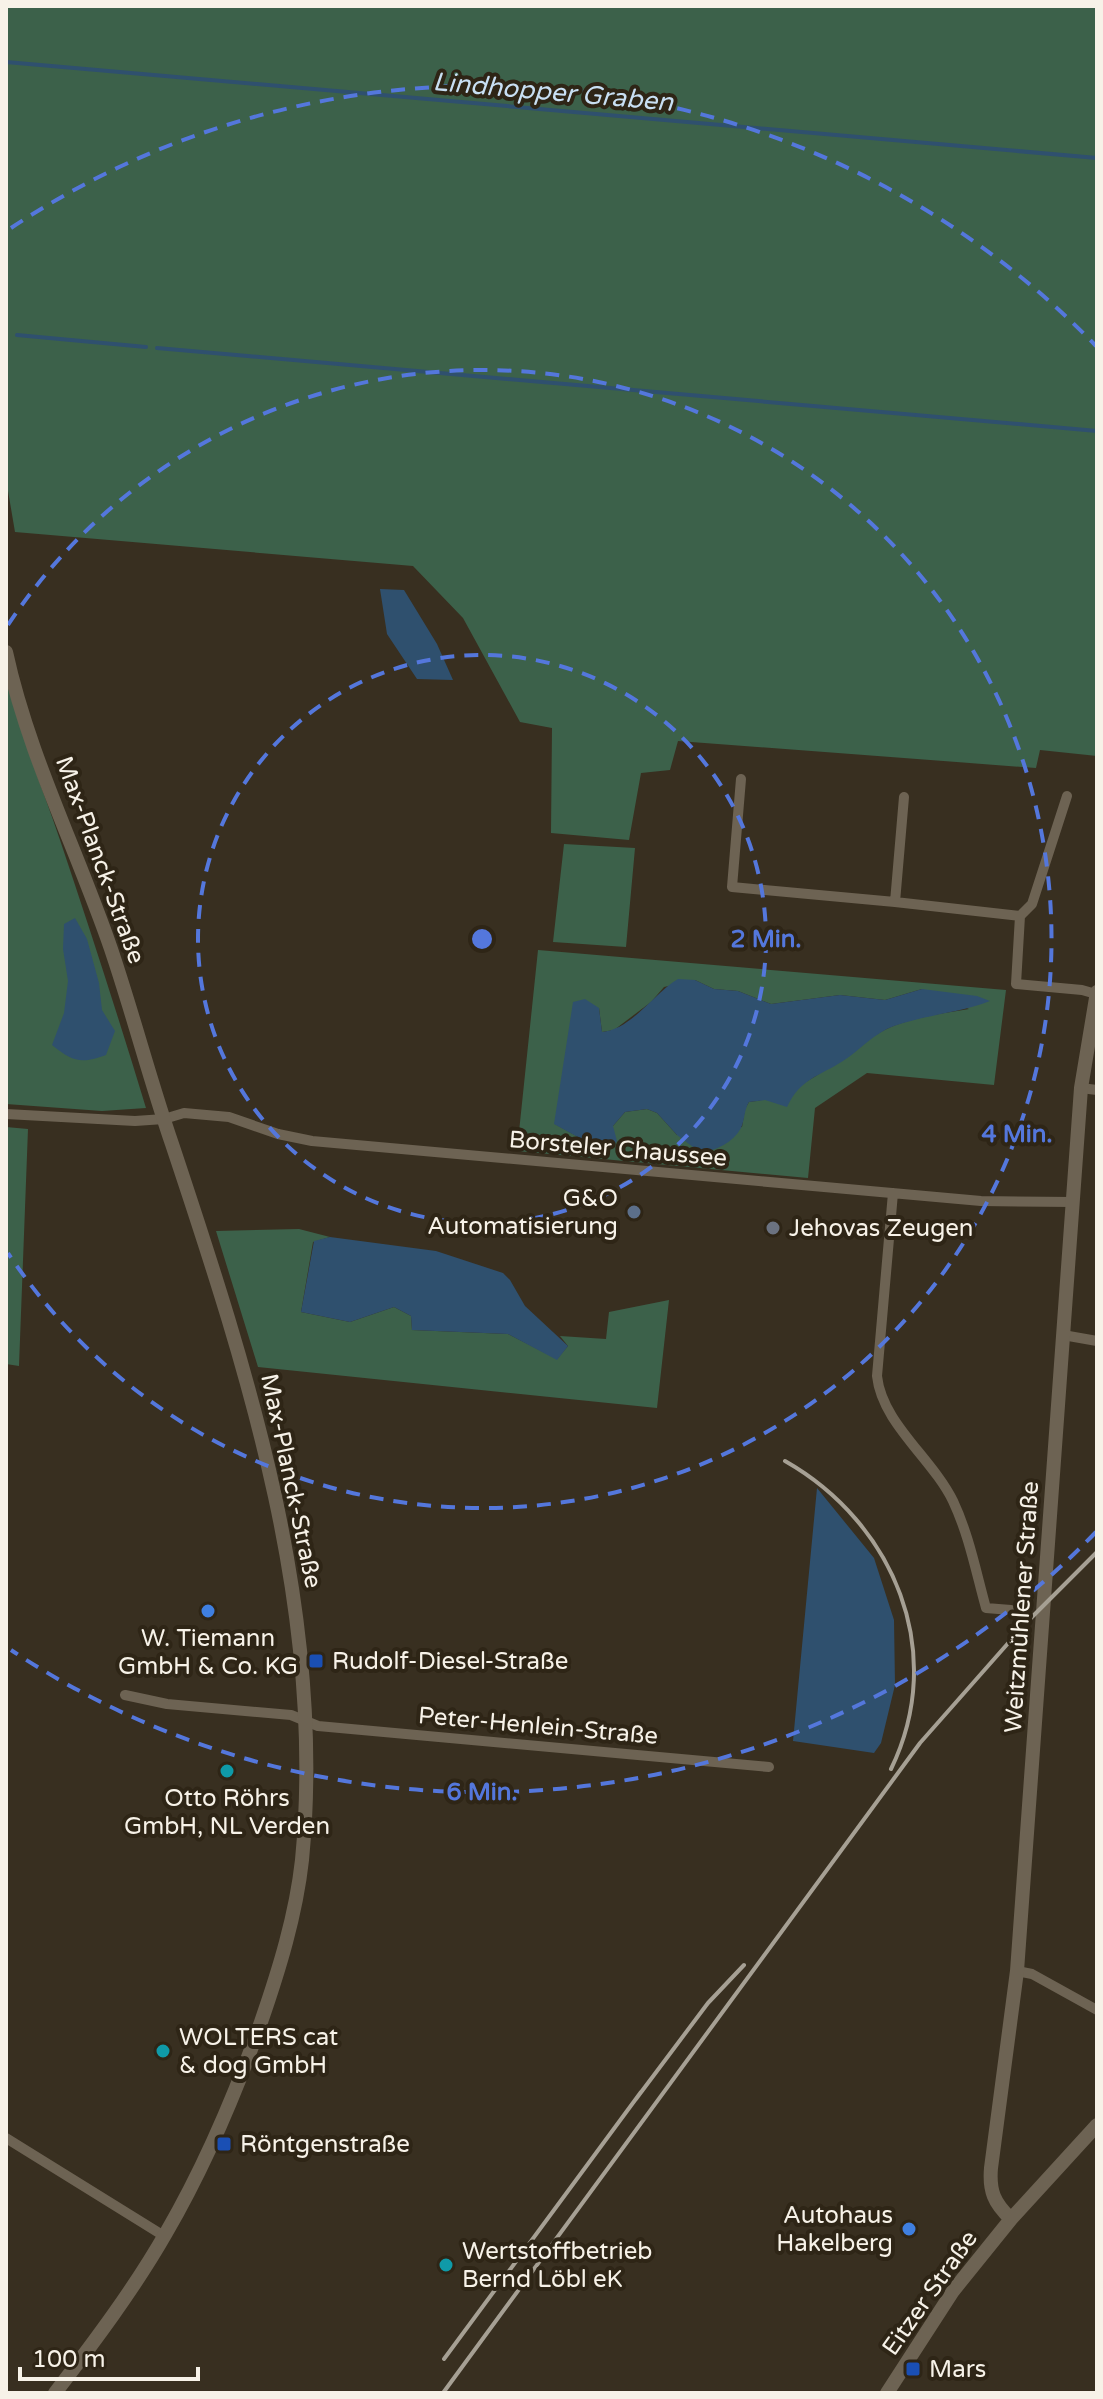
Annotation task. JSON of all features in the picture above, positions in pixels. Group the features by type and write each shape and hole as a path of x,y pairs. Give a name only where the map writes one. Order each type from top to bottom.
{"street":[{"name":"Max-Planck-Straße","path":"6,652 18,701 88,883 238,1346 278,1501 296,1613 305,1720 306,1780 301,1863 288,1932 272,1991 237,2088 200,2170 164,2236 108,2321 55,2393"},
{"path":"741,779 732,887 1020,916"},
{"path":"1067,796 1032,904 1020,916 1016,984 1097,993"},
{"path":"895,902 904,797"},
{"name":"Weitzmühlener Straße","path":"1011,2219 997,2206 989,2184 1017,1971 1081,1088 1097,993"},
{"path":"1081,1088 1097,1090"},
{"name":"Borsteler Chaussee","path":"6,1114 85,1120 164,1119 184,1113 229,1117 278,1134 312,1141 981,1201 1073,1202"},
{"path":"893,1193 877,1376 879,1392 886,1408 922,1453 953,1501 967,1537 986,1608 1011,1610"},
{"path":"1063,1335 1097,1341"},
{"path":"125,1695 167,1704 291,1715 305,1720"},
{"name":"Peter-Henlein-Straße","path":"305,1720 333,1728 769,1767"},
{"path":"1017,1971 1032,1974 1097,2010"},
{"name":"Eitzer Straße","path":"887,2393 953,2291 1011,2219 1097,2125"},
{"path":"6,2138 164,2236"}],"green space":[{"path":"6,6 1097,6 1097,756 1040,750 1036,768 678,741 670,770 641,773 629,840 551,833 552,728 520,722 463,618 413,566 15,532 6,479"},
{"path":"6,678 146,1108 102,1111 6,1104"},
{"path":"564,844 635,848 626,947 553,942"},
{"path":"538,950 1006,990 994,1085 867,1073 815,1108 808,1178 517,1151","holes":["695,980 714,989 738,991 771,1004 840,995 885,1000 922,989 969,1009 911,1020 879,1033 802,1084 749,1102 742,1127 677,1135 657,1113 647,1109 625,1112 613,1126 607,1153 555,1124 599,1008 602,1032 614,1030 651,1002 664,987"]},
{"path":"6,1127 28,1129 19,1366 6,1364"},
{"path":"299,1229 330,1237 313,1242 301,1312 350,1322 394,1307 411,1316 412,1330 508,1334 557,1359 568,1346 560,1336 606,1339 609,1312 669,1300 657,1408 258,1367 216,1231"}],"water":[{"path":"380,589 404,590 437,644 453,680 417,679 387,634"},
{"path":"75,918 87,939 99,983 102,1010 115,1031 106,1055 90,1060 72,1058 52,1045 64,1013 68,981 63,949 64,924"},
{"path":"678,979 695,980 714,989 738,991 771,1004 840,995 885,1000 922,989 977,996 990,1001 887,1029 804,1084 787,1107 765,1100 749,1102 738,1133 724,1145 707,1152 701,1153 677,1135 657,1113 647,1109 625,1112 613,1126 617,1141 607,1153 554,1124 573,1002 585,999 599,1008 602,1032 623,1025"},
{"path":"330,1237 436,1251 503,1273 525,1306 568,1346 557,1360 508,1334 412,1330 411,1316 394,1307 350,1322 301,1312 314,1241"},
{"path":"817,1488 874,1558 894,1620 895,1685 881,1743 874,1753 793,1741"}],"waterway":[{"name":"Lindhopper Graben","path":"6,62 1097,158"},
{"path":"17,335 146,347"},
{"path":"157,348 1097,431"}],"railway":[{"path":"785,1461 823,1487 856,1519 881,1555 900,1594 911,1636 914,1680 907,1725 891,1769"},
{"path":"443,2393 920,1743 1025,1624 1097,1552"},
{"path":"636,2099 708,2003 744,1965"},
{"path":"444,2359 641,2092"}],"place":[{"name":"G&O Automatisierung","path":"634,1212"},
{"name":"Jehovas Zeugen","path":"773,1228"},
{"name":"W. Tiemann GmbH & Co. KG","path":"208,1611"},
{"name":"Rudolf-Diesel-Straße","path":"316,1661"},
{"name":"Otto Röhrs GmbH, NL Verden","path":"227,1771"},
{"name":"WOLTERS cat & dog GmbH","path":"163,2051"},
{"name":"Röntgenstraße","path":"224,2144"},
{"name":"Autohaus Hakelberg","path":"909,2229"},
{"name":"Wertstoffbetrieb Bernd Löbl eK","path":"446,2265"},
{"name":"Mars","path":"913,2369"}]}
